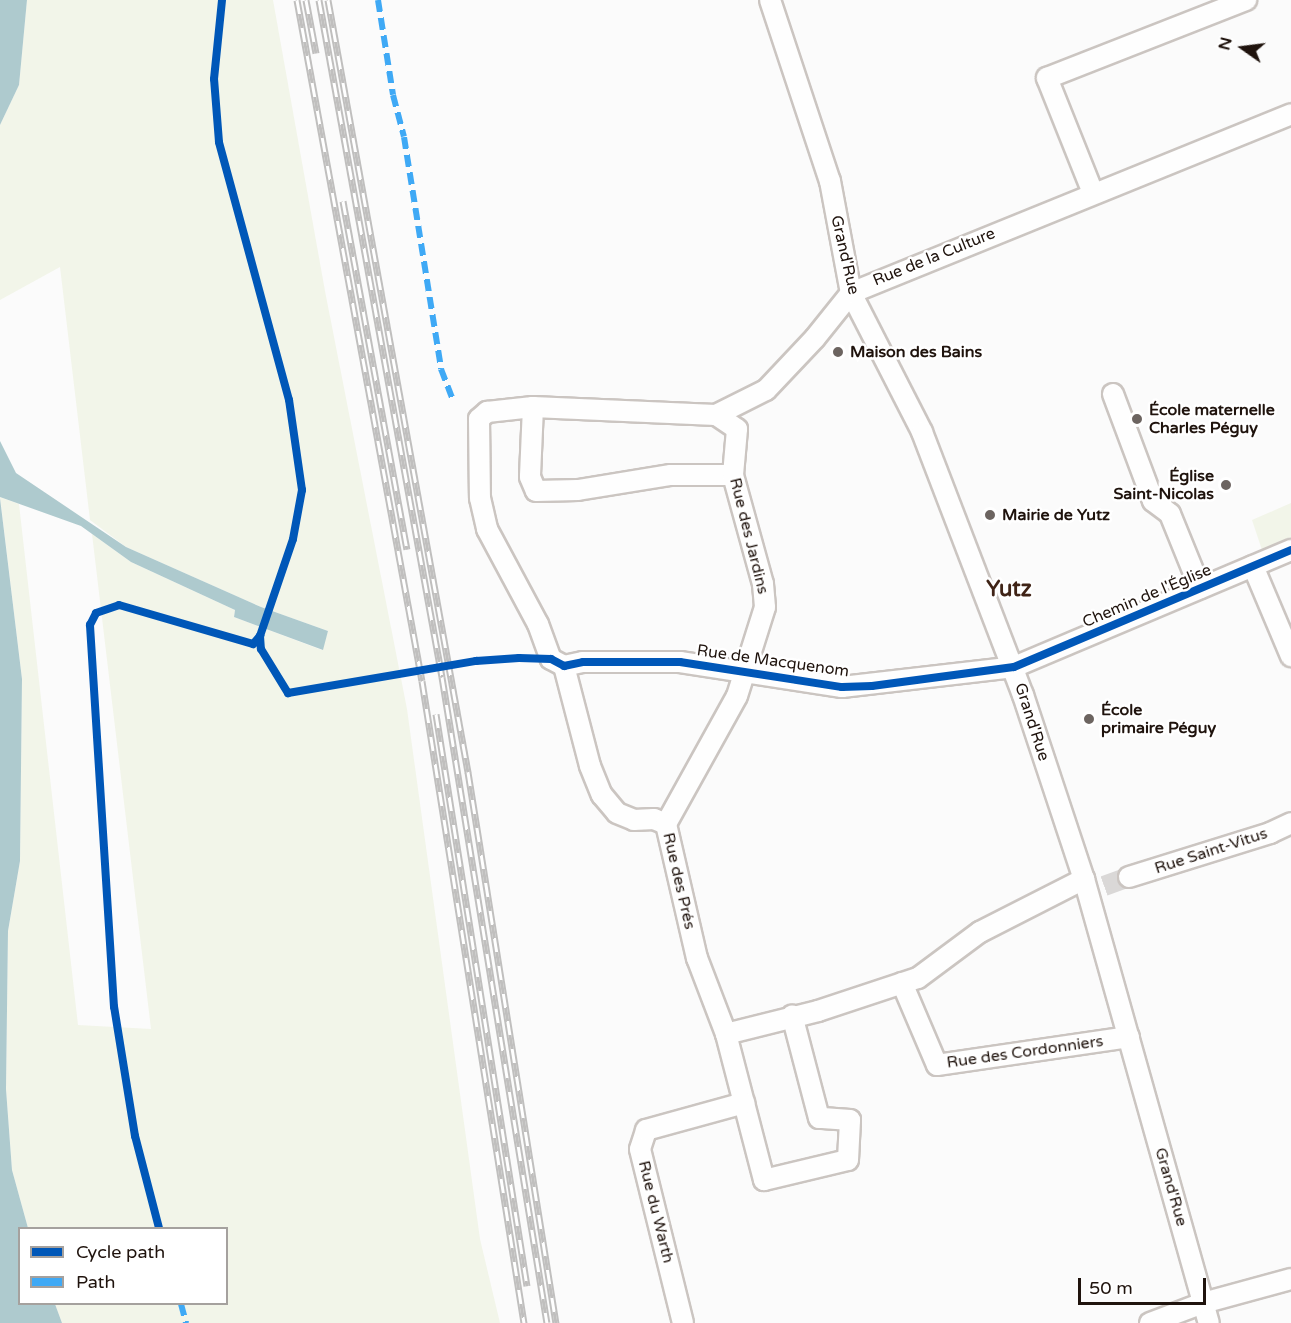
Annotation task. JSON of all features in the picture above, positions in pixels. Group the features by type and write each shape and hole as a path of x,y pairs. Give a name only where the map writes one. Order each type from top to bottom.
{"street":[{"name":"Grand'Rue","path":"770,0 830,181 851,292 922,432 1014,667 1092,885 1129,1037 1209,1323"},
{"path":"1093,193 1047,78 1246,0"},
{"name":"Rue de la Culture","path":"473,416 487,412 533,407 716,415 766,390 815,338 851,292 1291,114"},
{"path":"1113,394 1153,501 1170,514 1200,588"},
{"path":"533,407 531,477 536,491 578,490 671,475 733,474"},
{"name":"Rue des Jardins","path":"666,824 725,720 746,671 765,607 763,584 733,474 737,429 716,415"},
{"name":"Rue des Prés","path":"473,416 480,498 487,529 557,663 590,766 602,795 618,813 634,820 654,819 666,824 697,958 726,1034 764,1180 848,1160 850,1120 819,1118 792,1015"},
{"name":"Chemin de l'Église","path":"1014,667 1291,550"},
{"path":"1252,566 1291,656"},
{"name":"Rue de Macquenom","path":"557,663 680,662 842,687 1014,667"},
{"name":"Rue Saint-Vitus","path":"1129,877 1270,833 1291,823"},
{"path":"726,1034 792,1015 818,1011 918,978 980,932 1092,885"},
{"name":"Rue des Cordonniers","path":"902,983 937,1065 1129,1037"},
{"name":"Rue du Warth","path":"683,1323 640,1149 646,1130 744,1103"},
{"path":"1150,1323 1203,1303 1291,1279"}],"shaded area":[{"path":"27,0 273,0 325,291 407,709 480,1239 500,1323 62,1323 55,1305 228,1305 228,1227 28,1227 12,1170 6,1089 8,931 20,861 22,679 0,497 19,504 78,1025 151,1029 92,534 131,562 235,610 234,617 322,650 328,631 261,607 126,547 90,520 60,267 0,300 0,125 19,85"},
{"path":"1291,503 1291,537 1262,550 1252,520"}],"water":[{"path":"0,0 27,0 19,85 0,125"},
{"path":"0,441 16,473 126,547 261,607 328,631 323,650 234,617 235,610 131,562 81,526 0,497"},
{"path":"0,498 22,679 20,861 8,931 6,1089 12,1170 28,1227 18,1227 18,1305 55,1305 62,1323 0,1323"}],"tunnel":[{"path":"1104,886 1129,877"}],"railway":[{"path":"297,0 422,681 524,1323"},
{"path":"306,0 316,53"},
{"path":"319,0 442,677 547,1323"},
{"path":"328,0 468,772 556,1323"},
{"path":"343,201 407,549"},
{"path":"436,714 527,1286"}],"marked path":[{"path":"378,0 393,95 404,137 441,369 452,398"},
{"path":"181,1305 186,1323"}],"cycle path":[{"path":"159,1227 135,1136 114,1007 90,625 96,613 119,605 253,644 260,636 293,539 302,490 289,400 219,142 214,79 222,0"},
{"path":"260,636 261,649 288,693 476,661 519,658 551,659 564,666 583,662 680,662 842,687 872,686 1014,667 1291,550"}],"place":[{"name":"Maison des Bains","path":"838,352"},
{"name":"École maternelle Charles Péguy","path":"1137,419"},
{"name":"Église Saint-Nicolas","path":"1226,485"},
{"name":"Mairie de Yutz","path":"990,515"},
{"name":"École primaire Péguy","path":"1089,719"}],"district":[{"name":"Yutz","path":"1009,590"}]}
